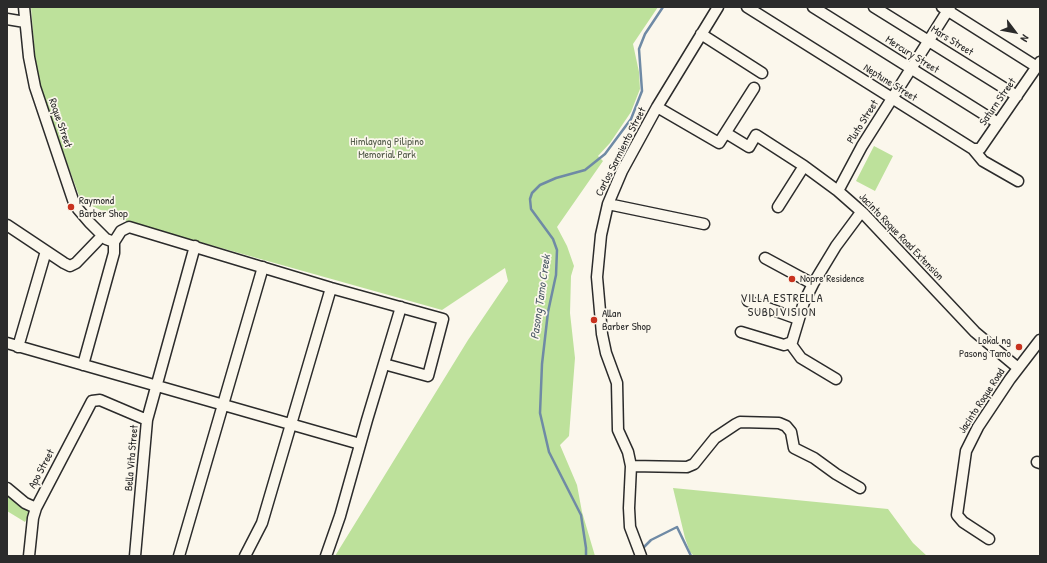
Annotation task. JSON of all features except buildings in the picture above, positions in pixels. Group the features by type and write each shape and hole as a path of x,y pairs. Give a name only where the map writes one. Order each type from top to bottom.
{"street":[{"name":"Roque Street","path":"24,7 24,22 35,87 73,200 83,216 102,236 114,242"},
{"name":"Carlos Sarmiento Street","path":"641,556 630,527 629,508 631,466 628,452 618,430 617,382 606,353 602,334 598,293 598,259 608,204 622,172 657,106 718,7"},
{"name":"Neptune Street","path":"747,7 973,149 983,161 1018,182"},
{"name":"Mercury Street","path":"813,7 998,123"},
{"name":"Mars Street","path":"874,7 1016,96"},
{"path":"946,8 1038,64"},
{"name":"Pluto Street","path":"838,191 862,146 911,69 946,8"},
{"path":"7,20 24,22"},
{"path":"701,34 762,73"},
{"name":"Saturn Street","path":"973,149 980,149 1038,64"},
{"path":"657,106 719,143 754,88"},
{"name":"Jacinto Roque Road Extension","path":"726,133 749,147 756,135 804,166 838,191 863,213 975,332 1018,368"},
{"path":"778,207 804,166"},
{"path":"608,204 704,224"},
{"path":"741,332 784,345 790,343 793,340 798,319 813,284 836,246 859,215 863,213"},
{"path":"7,225 64,264 70,266 76,263 102,236"},
{"path":"83,365 114,253 114,242 121,231 129,227 331,288 443,319 428,376 384,364"},
{"path":"147,420 195,246"},
{"path":"18,347 46,251"},
{"path":"765,258 813,284"},
{"path":"179,556 263,267"},
{"path":"245,556 262,523 331,288"},
{"path":"748,301 798,319"},
{"path":"326,556 340,516 401,307"},
{"name":"Jacinto Roque Road","path":"990,539 963,522 957,515 964,459 969,442 1018,368 1040,340"},
{"path":"7,343 360,444"},
{"path":"790,343 801,358 836,379"},
{"name":"Bella Vita Street","path":"95,399 147,420 135,556"},
{"name":"Apo Street","path":"29,556 33,518 36,508 95,399"},
{"path":"631,466 687,467 694,464 715,438 740,422 779,423 786,426 791,432 794,448 814,458 836,474 860,488"},
{"path":"7,488 25,503 36,508"}],"green space":[{"name":"Himlayang Pilipino Memorial Park","path":"31,7 658,7 633,44 639,72 640,89 631,112 610,143 598,156 603,161 557,227 567,246 574,266 571,276 570,313 575,358 569,436 560,445 577,485 582,512 595,556 335,556 468,340 508,281 505,268 442,310 125,221 81,201 37,81"},
{"path":"874,146 893,156 875,191 856,181"},
{"path":"673,488 888,509 913,543 927,556 694,556 690,552 685,538"},
{"path":"7,494 32,509 25,522 7,511"}],"waterway":[{"name":"Pasong Tamo Creek","path":"586,556 581,515 549,452 540,413 542,364 548,312 556,275 557,250 553,239 531,209 530,199 532,193 540,185 556,178 585,170 605,154 631,119 642,91 639,49 645,34 663,7"},
{"path":"641,550 651,540 677,527 691,556"}],"place":[{"name":"Raymond Barber Shop","path":"71,207"},
{"name":"Nopre Residence","path":"792,279"},
{"name":"Allan Barber Shop","path":"594,320"},
{"name":"Lokal ng Pasong Tamo","path":"1019,347"}],"district":[{"name":"VILLA ESTRELLA SUBDIVISION","path":"782,306"}]}
